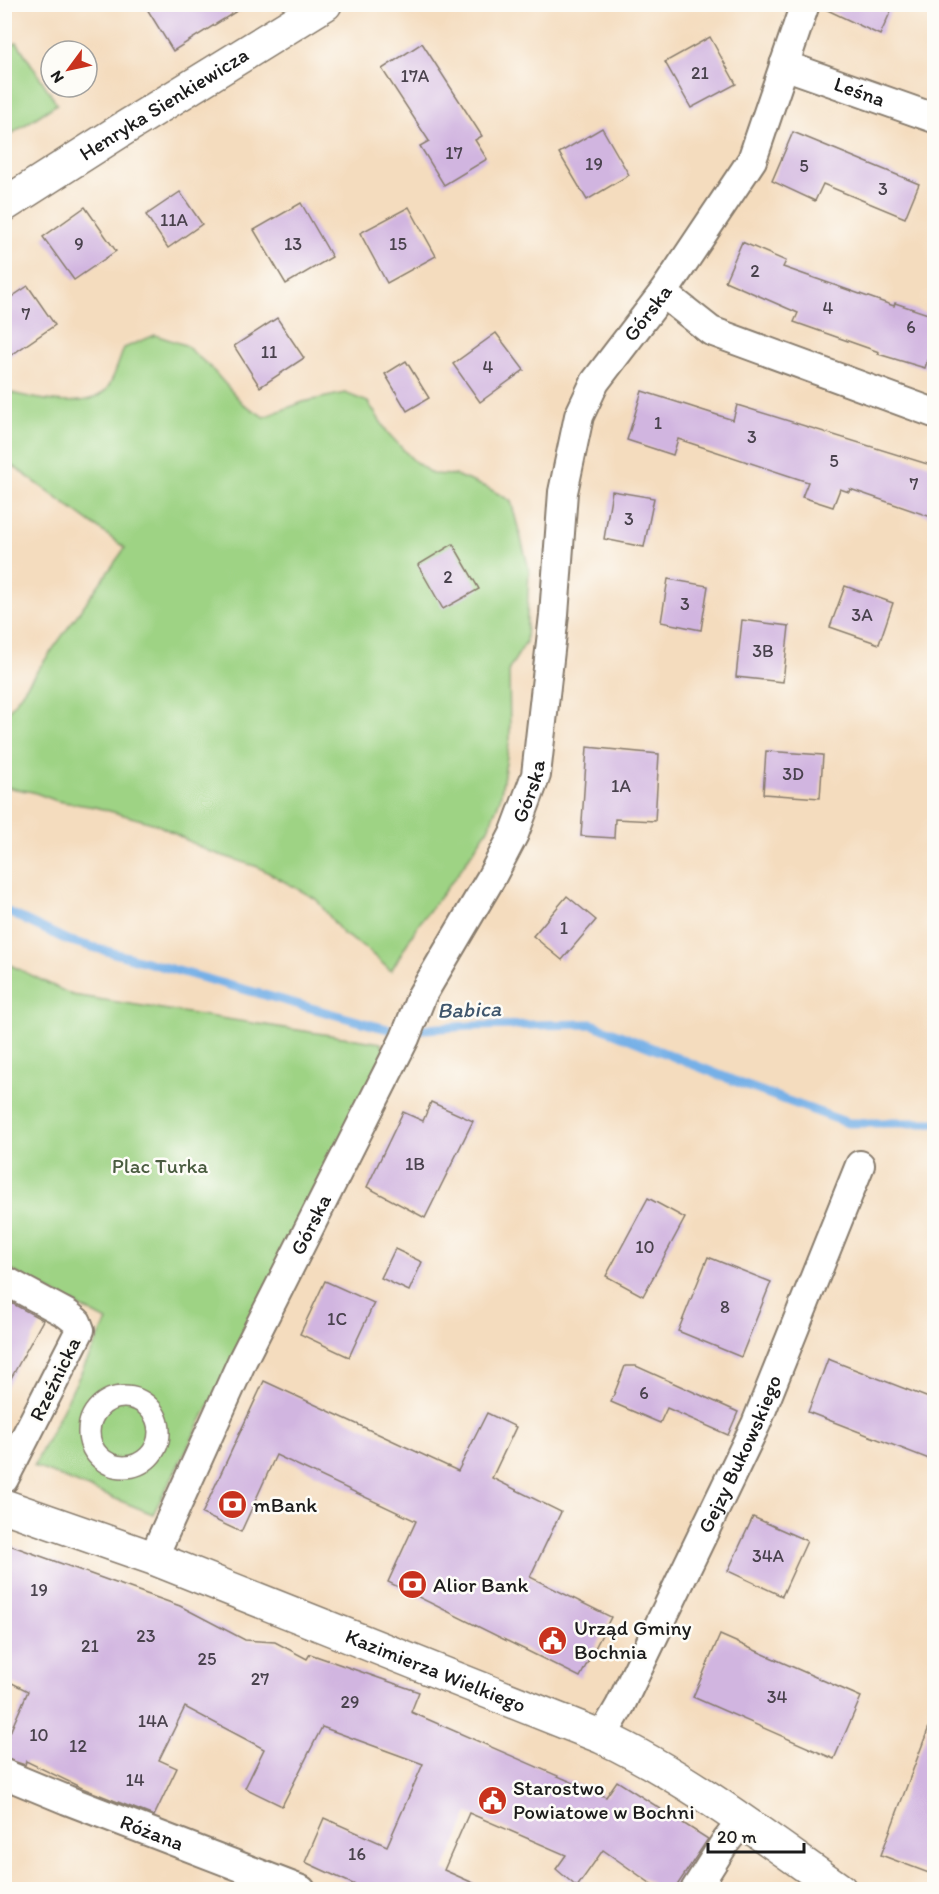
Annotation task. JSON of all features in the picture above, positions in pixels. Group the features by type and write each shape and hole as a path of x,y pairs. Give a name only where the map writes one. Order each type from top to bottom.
{"street":[{"name":"Henryka Sienkiewicza","path":"4,205 325,4"},
{"name":"Górska","path":"153,1558 243,1359 422,995 491,878 514,834 536,775 554,615 563,492 579,416 595,382 663,293 752,160 805,4"},
{"name":"Leśna","path":"784,65 934,118"},
{"path":"663,293 711,331 934,413"},
{"name":"Gejzy Bukowskiego","path":"602,1737 620,1706 756,1424 860,1165"},
{"name":"Rzeźnicka","path":"4,1280 67,1314 77,1322 80,1330 4,1479"},
{"name":"Kazimierza Wielkiego","path":"4,1506 153,1558 602,1737 655,1764 742,1821 840,1890"},
{"name":"Różana","path":"4,1774 301,1890"},
{"path":"695,1890 724,1844 742,1821"}],"green space":[{"path":"17,42 39,76 39,99 54,99 57,104 5,138 5,50"},
{"path":"155,335 185,345 211,368 243,404 264,417 303,402 345,393 368,402 388,433 413,460 432,474 455,475 488,488 511,501 529,569 526,642 509,669 510,738 500,799 488,829 457,875 418,925 391,971 364,947 343,934 316,899 258,867 208,851 156,824 95,807 57,801 33,792 5,787 5,716 125,548 5,460 5,391 28,397 70,402 96,397 108,388 124,348"},
{"name":"Plac Turka","path":"4,962 72,995 381,1043 389,1059 153,1514 34,1466 107,1321 5,1267"}],"building":[{"path":"144,4 248,4 173,51"},
{"path":"821,4 894,4 880,35 821,7"},
{"path":"710,37 736,84 691,108 665,62"},
{"path":"422,43 482,136 475,140 487,159 444,185 420,146 429,141 382,69"},
{"path":"602,128 629,175 587,200 559,153"},
{"path":"793,132 919,184 905,218 823,184 815,201 772,181"},
{"path":"180,192 202,224 168,248 146,215"},
{"path":"301,203 332,257 286,284 254,230"},
{"path":"85,207 116,251 74,280 43,237"},
{"path":"409,207 436,256 387,283 360,233"},
{"path":"742,242 786,261 783,267 894,306 895,303 934,316 934,339 925,368 878,354 879,352 794,322 798,313 725,281"},
{"path":"28,286 55,325 4,360 4,302"},
{"path":"277,318 304,358 260,387 234,346"},
{"path":"496,333 524,370 480,402 453,364"},
{"path":"406,361 429,398 407,411 385,374"},
{"path":"642,391 733,420 737,405 934,466 934,518 850,489 849,492 840,489 833,507 802,497 808,482 678,439 673,455 627,440"},
{"path":"612,491 654,498 644,547 604,539"},
{"path":"453,544 479,589 443,609 418,565"},
{"path":"668,579 708,586 701,630 661,622"},
{"path":"845,586 893,603 879,644 830,627"},
{"path":"742,620 789,626 783,682 736,677"},
{"path":"587,747 659,754 655,821 615,819 614,838 581,836"},
{"path":"766,751 823,755 820,798 763,794"},
{"path":"567,896 596,920 562,960 533,936"},
{"path":"431,1102 473,1121 425,1218 367,1187 403,1112 423,1121"},
{"path":"648,1198 685,1218 643,1296 606,1276"},
{"path":"395,1249 422,1262 409,1291 381,1278"},
{"path":"708,1257 771,1282 741,1357 678,1331"},
{"path":"325,1281 374,1303 349,1357 300,1334"},
{"path":"4,1299 43,1320 4,1391"},
{"path":"828,1359 934,1400 934,1461 808,1412"},
{"path":"625,1366 636,1366 738,1412 728,1435 667,1408 660,1423 611,1402"},
{"path":"264,1381 458,1471 487,1413 516,1427 492,1478 561,1512 530,1577 611,1617 580,1677 388,1582 416,1521 276,1455 241,1532 202,1514"},
{"path":"753,1517 807,1541 782,1596 728,1571"},
{"path":"4,1543 180,1606 245,1640 275,1642 307,1659 310,1654 419,1692 411,1712 606,1797 617,1781 708,1839 674,1890 660,1890 603,1850 577,1887 556,1869 566,1855 469,1813 444,1870 489,1890 366,1890 305,1862 324,1818 387,1846 423,1764 322,1727 282,1806 245,1788 264,1749 185,1707 159,1760 177,1768 154,1816 82,1788 26,1761 25,1765 4,1758 4,1746 28,1691 4,1679"},
{"path":"720,1635 861,1697 834,1759 693,1697"},
{"path":"932,1719 934,1719 934,1875 881,1855"}],"waterway":[{"name":"Babica","path":"4,910 67,940 396,1031 470,1026 592,1024 747,1086 848,1123 934,1123"}],"place":[{"name":"mBank","path":"232,1505"},
{"name":"Alior Bank","path":"412,1585"},
{"name":"Urząd Gminy Bochnia","path":"553,1640"},
{"name":"Starostwo Powiatowe w Bochni","path":"492,1800"}]}
